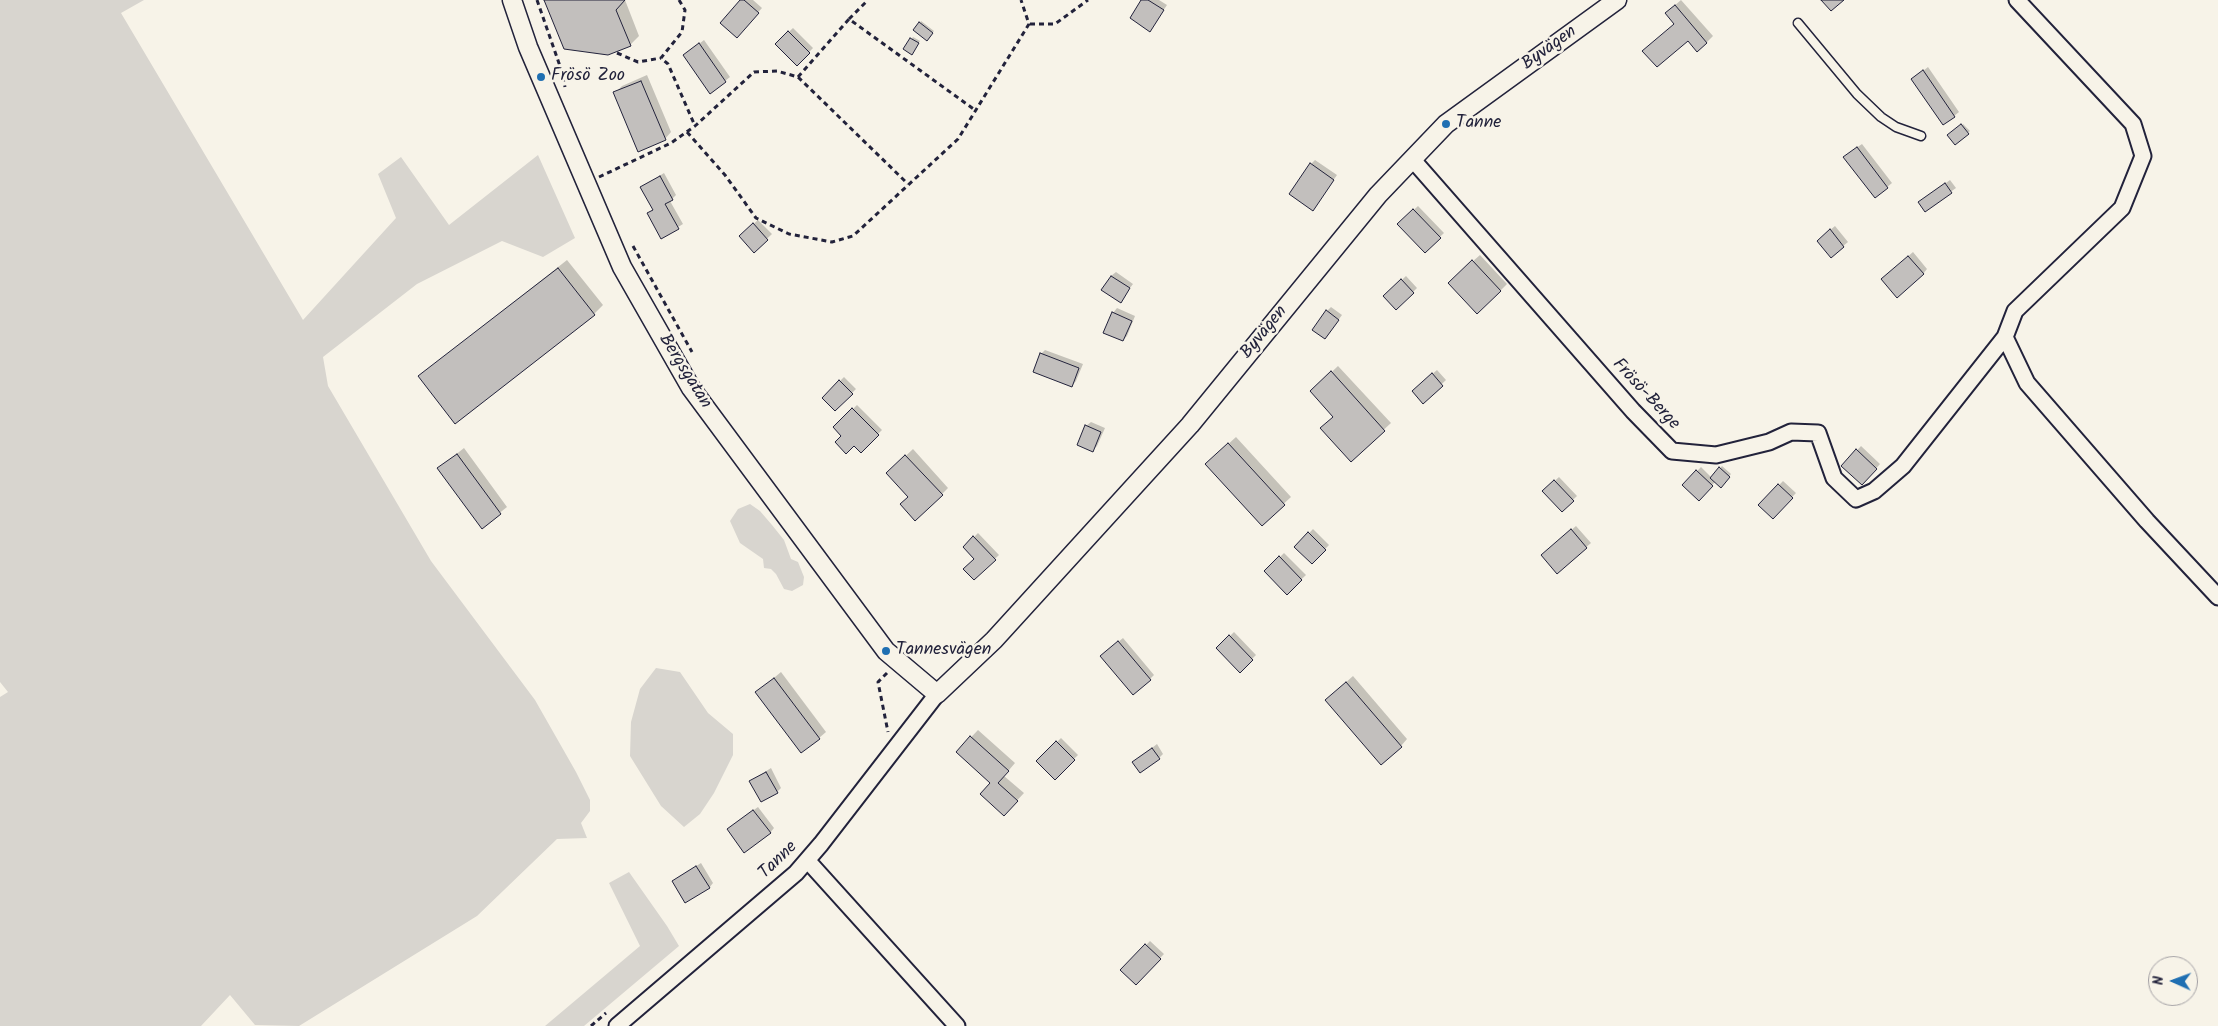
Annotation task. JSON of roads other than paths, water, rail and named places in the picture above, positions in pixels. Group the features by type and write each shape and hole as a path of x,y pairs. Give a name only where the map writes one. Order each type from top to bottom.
{"street":[{"name":"Bergsgatan","path":"512,0 528,47 622,267 690,388 886,651 937,694"},
{"name":"Byvägen","path":"937,694 994,640 1190,425 1378,195 1446,124 1617,0"},
{"path":"2017,0 2133,124 2144,156 2122,208 2015,311 2004,337 2026,383 2147,521 2218,597"},
{"name":"Frösö-Berge","path":"1413,160 1633,411 1672,451 1716,455 1769,442 1791,432 1818,433 1834,478 1856,499 1874,491 1903,466 2004,337"},
{"name":"Tanne","path":"617,1026 796,873 937,694"},
{"path":"807,860 957,1026"}],"lane":[{"path":"1798,23 1857,94 1881,117 1896,127 1921,136"}],"place":[{"name":"Frösö Zoo","path":"541,77"},
{"name":"Tanne","path":"1446,124"},
{"name":"Tannesvägen","path":"886,651"}]}
